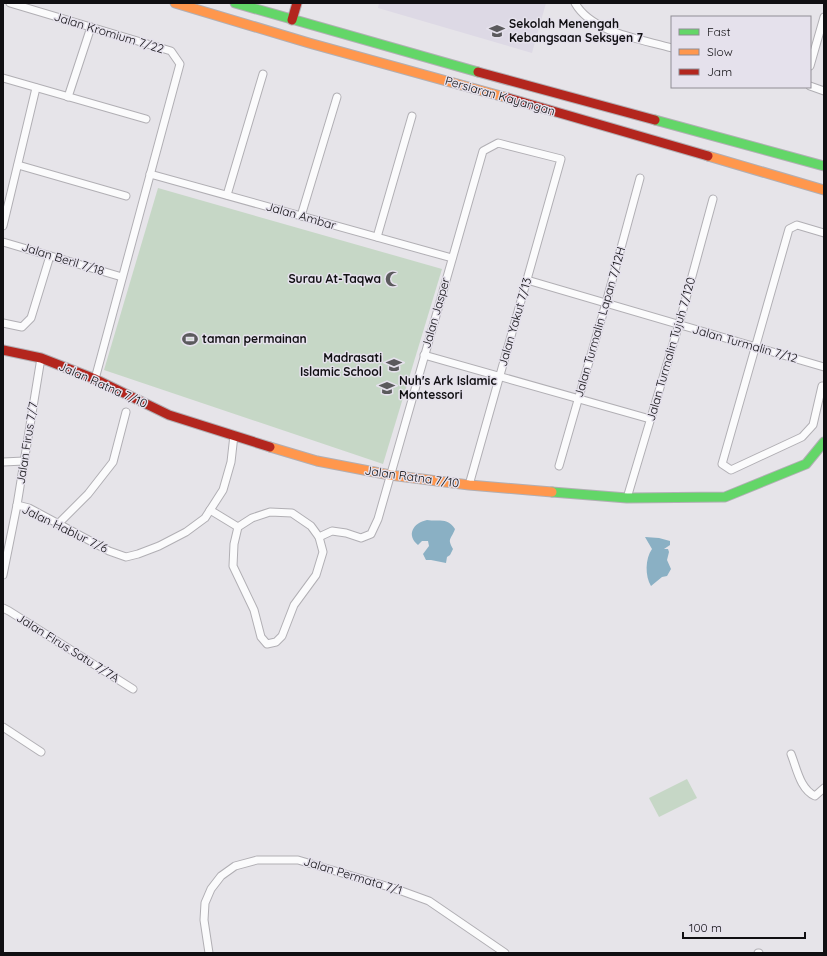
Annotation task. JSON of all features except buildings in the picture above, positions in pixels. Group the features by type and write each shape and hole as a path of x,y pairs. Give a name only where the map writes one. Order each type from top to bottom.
{"main road":[{"name":"Persiaran Kayangan","path":"176,3 309,43 536,106 824,190"},
{"name":"Persiaran Kayangan","path":"235,3 541,90 824,166"},
{"path":"292,20 297,3"},
{"name":"Jalan Ratna 7/10","path":"3,350 41,358 95,379 169,415 317,460 390,476 469,485 627,498 725,498 806,464 824,442"}],"street":[{"name":"Jalan Kromium 7/22","path":"10,3 171,51 180,64 150,174"},
{"path":"575,3 579,10 603,28 671,48"},
{"path":"811,63 824,18"},
{"path":"68,97 91,28"},
{"path":"227,195 263,74"},
{"path":"3,78 146,119"},
{"path":"811,86 824,90"},
{"path":"3,226 36,88"},
{"path":"300,216 337,97"},
{"path":"377,237 412,116"},
{"name":"Jalan Yakut 7/13","path":"469,485 561,159 498,143 483,151"},
{"name":"Jalan Jasper","path":"319,537 332,532 346,533 361,538 372,534 378,519 483,151"},
{"path":"18,164 126,196"},
{"path":"95,379 150,174"},
{"name":"Jalan Ambar","path":"150,174 452,258"},
{"name":"Jalan Turmalin Lapan 7/12H","path":"559,466 640,178"},
{"name":"Jalan Turmalin Tujuh 7/120","path":"627,498 679,324 713,199"},
{"path":"822,386 813,425 802,437 731,470 722,464 789,229 797,225 824,234"},
{"name":"Jalan Beril 7/18","path":"3,242 122,277"},
{"path":"3,323 22,327 31,318 50,256"},
{"name":"Jalan Turmalin 7/12","path":"527,280 824,367"},
{"path":"424,355 650,419"},
{"name":"Jalan Firus 7/7","path":"3,575 17,505 41,358"},
{"path":"59,523 88,494 113,462 126,412"},
{"name":"Jalan Hablur 7/6","path":"17,505 29,508 59,523 90,542 109,551 126,556 145,552 186,532 205,518 223,490 231,462 234,435"},
{"path":"3,462 24,461"},
{"path":"210,510 238,527"},
{"path":"270,512 292,513 311,526 319,537 323,552 316,575 294,605 282,636 276,642 267,644 261,637 254,610 233,566 234,544 238,527 252,518 270,512"},
{"name":"Jalan Firus Satu 7/7A","path":"3,608 133,689"},
{"path":"3,727 40,752"},
{"path":"791,754 803,786 808,792 815,796 824,788"},
{"name":"Jalan Permata 7/1","path":"209,953 204,920 205,903 221,876 235,866 257,860 298,860 396,889 429,901 505,953"}],"shaded area":[{"name":"Sekolah Menengah Kebangsaan Seksyen 7","path":"379,3 546,3 532,53 378,8"}],"green space":[{"path":"158,188 442,269 383,464 104,370"},
{"path":"687,779 697,798 659,817 649,798"}],"water":[{"path":"427,520 446,521 455,529 450,539 453,549 447,557 446,563 426,560 423,554 429,546 428,541 422,541 418,545 412,537 415,527"},
{"path":"645,537 659,538 670,541 670,545 664,549 668,549 669,552 667,560 671,569 667,576 662,577 651,586 647,573 647,562 652,549"}],"traffic: fast":[{"path":"235,3 478,72"},
{"path":"655,120 824,166"},
{"path":"552,492 627,498 725,497 806,464 824,442"}],"traffic: slow":[{"path":"175,3 309,43 508,98"},
{"path":"708,156 824,190"},
{"path":"270,447 317,461 390,475 469,485 552,492"}],"traffic: jam":[{"path":"292,20 297,3"},
{"path":"478,72 655,120"},
{"path":"508,98 708,156"},
{"path":"3,350 41,358 95,379 169,415 270,447"}],"place":[{"name":"Sekolah Menengah Kebangsaan Seksyen 7","path":"497,31"},
{"name":"Surau At-Taqwa","path":"393,279"},
{"name":"taman permainan","path":"190,339"},
{"name":"Madrasati Islamic School","path":"394,365"},
{"name":"Nuh's Ark Islamic Montessori","path":"387,388"}]}
